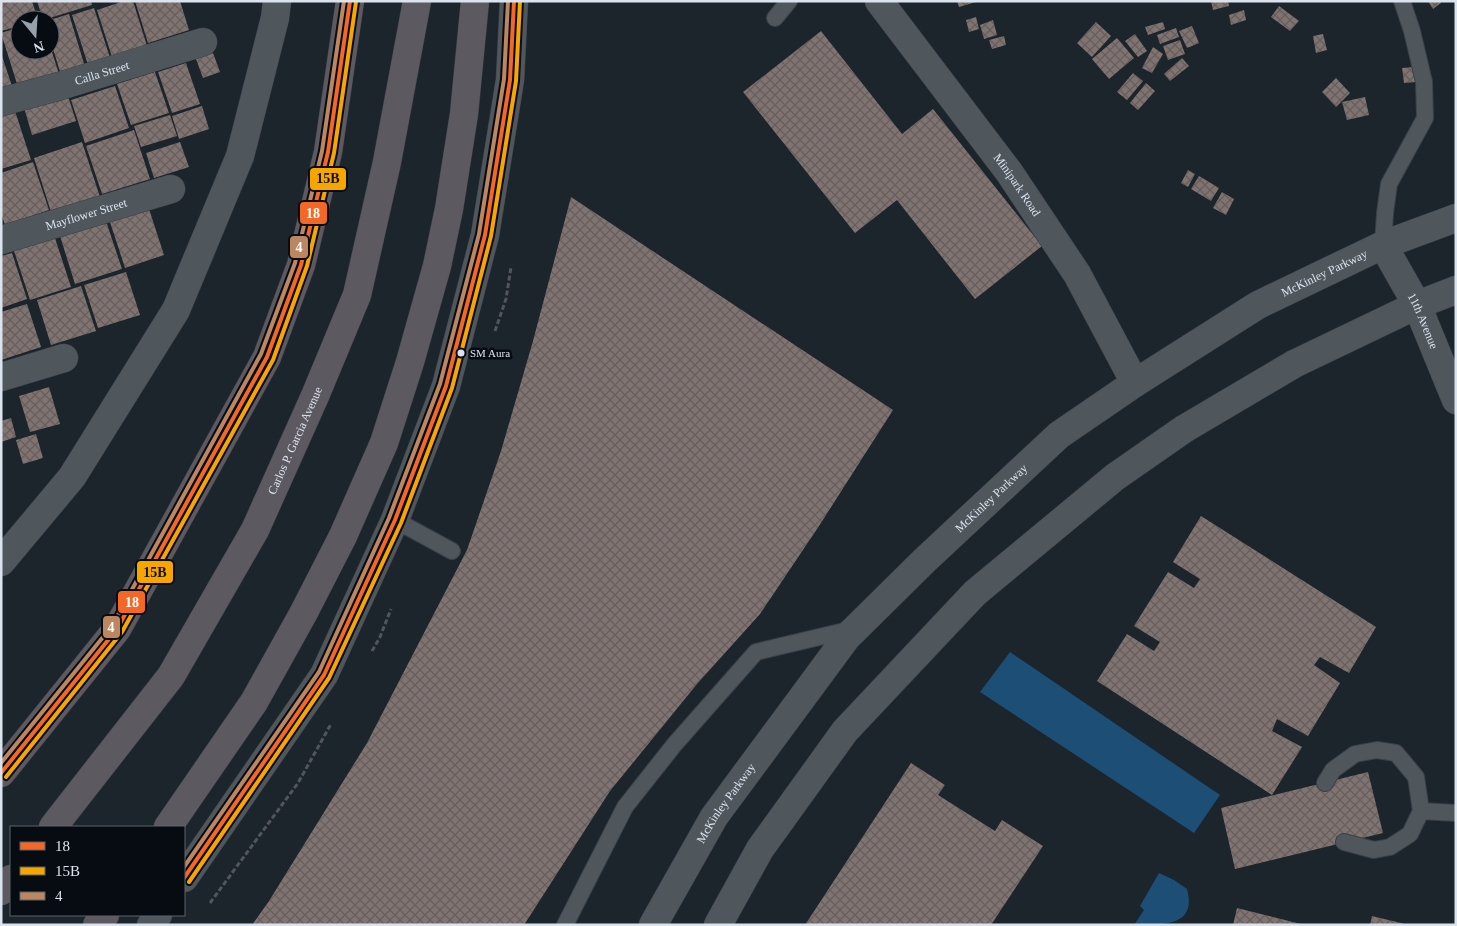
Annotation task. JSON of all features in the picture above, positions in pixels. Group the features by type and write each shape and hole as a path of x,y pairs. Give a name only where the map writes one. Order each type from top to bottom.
{"main road":[{"path":"1,562 72,477 176,310 240,156 275,18 277,1"},
{"path":"1,773 117,630 267,357 301,265 328,152 350,1"},
{"name":"Carlos P. Garcia Avenue","path":"54,826 171,676 255,530 315,396 357,295 387,162 417,1"},
{"path":"169,826 254,702 343,536 384,443 410,362 437,266 449,209 464,114 475,1"},
{"path":"185,877 324,675 395,520 446,386 485,235 510,80 514,1"},
{"name":"Minipark Road","path":"879,1 1009,172 1077,274 1135,383"},
{"name":"Calla Street","path":"1,102 203,42"},
{"name":"Mayflower Street","path":"1,240 171,189"},
{"name":"McKinley Parkway","path":"653,925 714,817 854,629 1059,435 1135,383 1258,305 1384,245 1456,218"},
{"name":"11th Avenue","path":"1384,245 1418,305 1456,400"},
{"path":"718,925 760,849 845,731 975,594 1115,477 1184,429 1294,364 1418,305 1456,290"},
{"path":"1,377 64,358"},
{"path":"1,891 10,880"}],"lane":[{"path":"775,18 789,1"},
{"path":"1384,245 1385,213 1389,184 1425,118 1424,82 1412,31 1402,1"},
{"path":"395,520 452,551"},
{"path":"565,925 625,807 674,745 756,652 854,629"},
{"path":"1325,783 1333,770 1355,754 1377,750 1396,753 1416,777 1421,811 1410,834 1390,847 1374,850 1344,842"},
{"path":"1421,811 1456,813"}],"water":[{"path":"1010,652 1220,795 1194,833 980,692"},
{"path":"1159,873 1187,889 1189,901 1187,910 1183,917 1176,921 1157,925 1134,925 1144,910 1140,906"}],"building":[{"path":"1,1 32,1 35,10 10,10 10,29 1,31"},
{"path":"37,1 91,1 92,5 60,15 60,10 40,10"},
{"path":"124,1 133,1 147,46 112,57 97,10"},
{"path":"135,1 180,1 189,30 148,43"},
{"path":"957,1 976,1 976,2 959,7"},
{"path":"1211,1 1228,1 1229,6 1213,10"},
{"path":"1428,1 1440,1 1441,3 1433,9"},
{"path":"1279,6 1299,21 1290,31 1271,17"},
{"path":"94,8 111,61 89,68 72,15"},
{"path":"1244,10 1246,20 1231,25 1229,15"},
{"path":"69,14 85,67 61,75 56,60 60,60 60,17"},
{"path":"976,17 979,29 969,32 966,20"},
{"path":"993,20 997,35 984,39 980,25"},
{"path":"1096,22 1111,36 1092,57 1077,43"},
{"path":"1163,22 1165,29 1148,35 1145,27"},
{"path":"1192,26 1199,43 1187,48 1179,31"},
{"path":"1176,28 1179,37 1160,44 1157,35"},
{"path":"10,30 10,60 54,60 59,74 18,87 1,33"},
{"path":"821,31 902,134 933,109 1042,246 975,299 897,200 855,233 743,92"},
{"path":"1135,34 1147,51 1138,57 1125,41"},
{"path":"1323,34 1327,50 1316,53 1313,36"},
{"path":"1004,36 1006,45 992,49 989,40"},
{"path":"1117,38 1134,58 1109,79 1092,59"},
{"path":"1180,40 1185,54 1168,60 1163,46"},
{"path":"1153,47 1163,54 1152,73 1142,68"},
{"path":"1,53 13,89 1,93"},
{"path":"213,53 220,72 203,78 196,59"},
{"path":"1182,58 1189,66 1170,81 1164,74"},
{"path":"186,63 200,104 172,113 158,72"},
{"path":"1414,67 1416,82 1404,83 1402,68"},
{"path":"155,72 169,113 131,125 117,84"},
{"path":"1133,73 1143,81 1127,100 1117,92"},
{"path":"1336,78 1350,93 1336,107 1322,92"},
{"path":"1146,83 1155,91 1138,110 1130,103"},
{"path":"115,86 129,128 85,143 71,100"},
{"path":"66,90 76,121 32,135 23,104"},
{"path":"1365,97 1369,115 1347,120 1342,102"},
{"path":"202,106 209,129 179,139 172,116"},
{"path":"15,111 31,160 1,169 1,115"},
{"path":"170,115 177,136 141,147 134,126"},
{"path":"134,130 150,179 102,194 86,146"},
{"path":"82,142 100,197 51,212 34,158"},
{"path":"180,142 189,167 154,178 146,153"},
{"path":"33,162 49,210 5,225 1,213 1,173"},
{"path":"1188,170 1195,174 1188,187 1181,183"},
{"path":"1199,176 1219,188 1211,201 1191,189"},
{"path":"1222,192 1234,199 1226,215 1213,208"},
{"path":"571,197 893,410 760,614 697,684 610,791 524,925 252,925 269,901 367,743 467,550 501,451 533,341"},
{"path":"148,206 164,255 125,268 109,219"},
{"path":"106,221 122,269 75,284 60,236"},
{"path":"55,238 71,287 30,300 14,251"},
{"path":"12,253 27,299 1,308 1,256"},
{"path":"126,272 140,315 98,328 84,285"},
{"path":"81,286 96,331 51,345 37,300"},
{"path":"27,304 41,347 1,360 1,312"},
{"path":"49,387 60,424 30,432 19,396"},
{"path":"11,418 16,437 1,442 1,421"},
{"path":"36,434 43,458 23,464 16,440"},
{"path":"1201,516 1376,627 1349,673 1320,657 1314,665 1340,683 1308,736 1277,719 1272,731 1302,747 1272,795 1097,681 1127,634 1154,651 1160,642 1134,626 1168,572 1194,588 1200,579 1173,562"},
{"path":"911,763 945,785 938,795 995,831 1002,820 1043,846 991,925 805,925"},
{"path":"1368,772 1383,833 1235,869 1221,808"},
{"path":"1237,908 1301,924 1301,925 1233,925"},
{"path":"1372,916 1405,924 1405,925 1370,925"}],"transit line":[{"name":"4","path":"1,763 112,626 261,354 295,263 322,151 344,1"},
{"name":"18","path":"1,773 117,629 267,357 301,265 328,152 350,1"},
{"name":"4","path":"185,866 319,672 389,518 440,384 479,234 504,79 508,1"},
{"name":"18","path":"185,877 324,675 395,520 446,386 485,235 510,80 514,1"},
{"name":"15B","path":"189,882 329,678 401,523 452,388 491,236 516,81 520,1"},
{"name":"15B","path":"6,777 122,632 273,360 307,266 334,153 356,2"}],"place":[{"name":"SM Aura","path":"461,353"}]}
